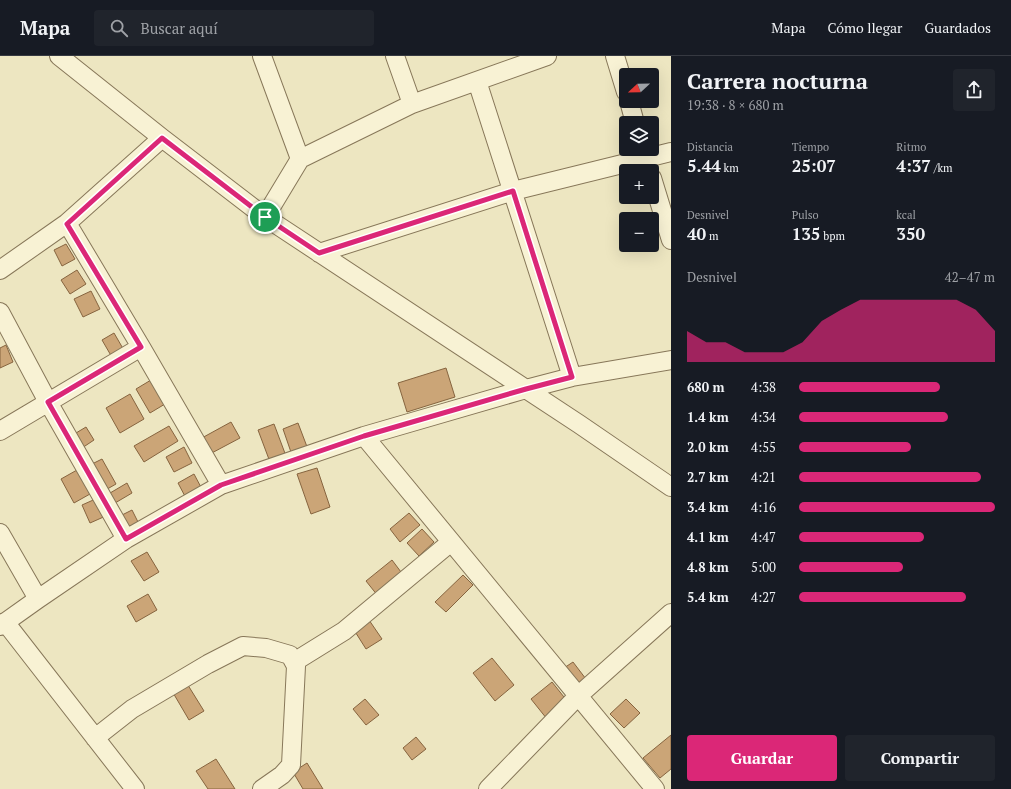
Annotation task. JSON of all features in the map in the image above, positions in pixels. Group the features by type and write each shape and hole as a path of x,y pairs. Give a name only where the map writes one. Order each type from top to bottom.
{"street":[{"path":"59,56 265,217 526,389 671,487"},
{"path":"262,56 300,160"},
{"path":"395,56 412,104"},
{"path":"265,217 300,160 412,104 477,81 527,59 547,56"},
{"path":"615,56 619,69"},
{"path":"477,81 572,377"},
{"path":"0,270 67,224 162,138"},
{"path":"319,253 513,191 671,152"},
{"path":"659,201 671,240"},
{"path":"67,224 141,347 221,485"},
{"path":"0,312 48,402 126,539"},
{"path":"0,431 141,347"},
{"path":"135,789 3,624 126,539 221,485 364,436 526,389 572,377 671,360"},
{"path":"364,436 655,789"},
{"path":"0,532 38,599"},
{"path":"294,662 344,631 452,542"},
{"path":"488,789 578,696 671,613"},
{"path":"95,738 132,709 208,664 243,646 266,648 290,655 296,666 291,765 282,775 262,789"}],"building":[{"path":"66,244 75,259 62,266 54,250"},
{"path":"77,270 86,284 70,294 61,280"},
{"path":"91,291 100,309 83,317 74,299"},
{"path":"114,333 125,352 113,359 102,340"},
{"path":"6,345 13,362 0,368 0,348"},
{"path":"446,368 455,397 407,412 398,383"},
{"path":"151,380 165,404 150,413 136,389"},
{"path":"130,394 144,419 120,433 106,408"},
{"path":"231,422 240,438 208,455 200,439"},
{"path":"298,423 309,452 293,458 283,429"},
{"path":"274,424 286,456 270,462 258,430"},
{"path":"169,426 178,441 144,462 134,446"},
{"path":"86,427 94,440 79,450 71,436"},
{"path":"184,447 192,463 174,472 166,457"},
{"path":"102,459 116,484 102,492 88,466"},
{"path":"317,468 330,507 311,514 297,474"},
{"path":"77,470 90,494 74,503 61,479"},
{"path":"194,474 203,491 187,500 178,483"},
{"path":"127,483 132,493 110,506 105,496"},
{"path":"100,497 108,515 90,523 82,505"},
{"path":"132,510 141,528 127,536 118,517"},
{"path":"409,513 420,525 400,542 390,529"},
{"path":"422,529 434,542 419,556 407,543"},
{"path":"147,552 159,572 144,581 131,561"},
{"path":"392,560 404,576 378,596 366,581"},
{"path":"463,575 473,585 446,612 435,602"},
{"path":"148,594 157,610 136,622 127,606"},
{"path":"369,620 382,639 366,649 354,630"},
{"path":"492,658 514,685 495,701 473,673"},
{"path":"573,662 589,683 581,690 564,668"},
{"path":"186,682 204,711 189,720 172,691"},
{"path":"552,682 568,702 547,719 531,699"},
{"path":"365,699 379,715 366,725 353,709"},
{"path":"626,699 640,713 624,728 610,714"},
{"path":"671,735 671,769 660,778 643,758"},
{"path":"416,737 426,749 412,760 403,748"},
{"path":"216,759 235,789 208,789 196,771"},
{"path":"307,763 323,789 303,789 293,772"}],"route":[{"path":"162,138 265,217 319,253 513,191 572,377 364,436 221,485 126,539 48,402 141,347 67,224 162,138"}]}
